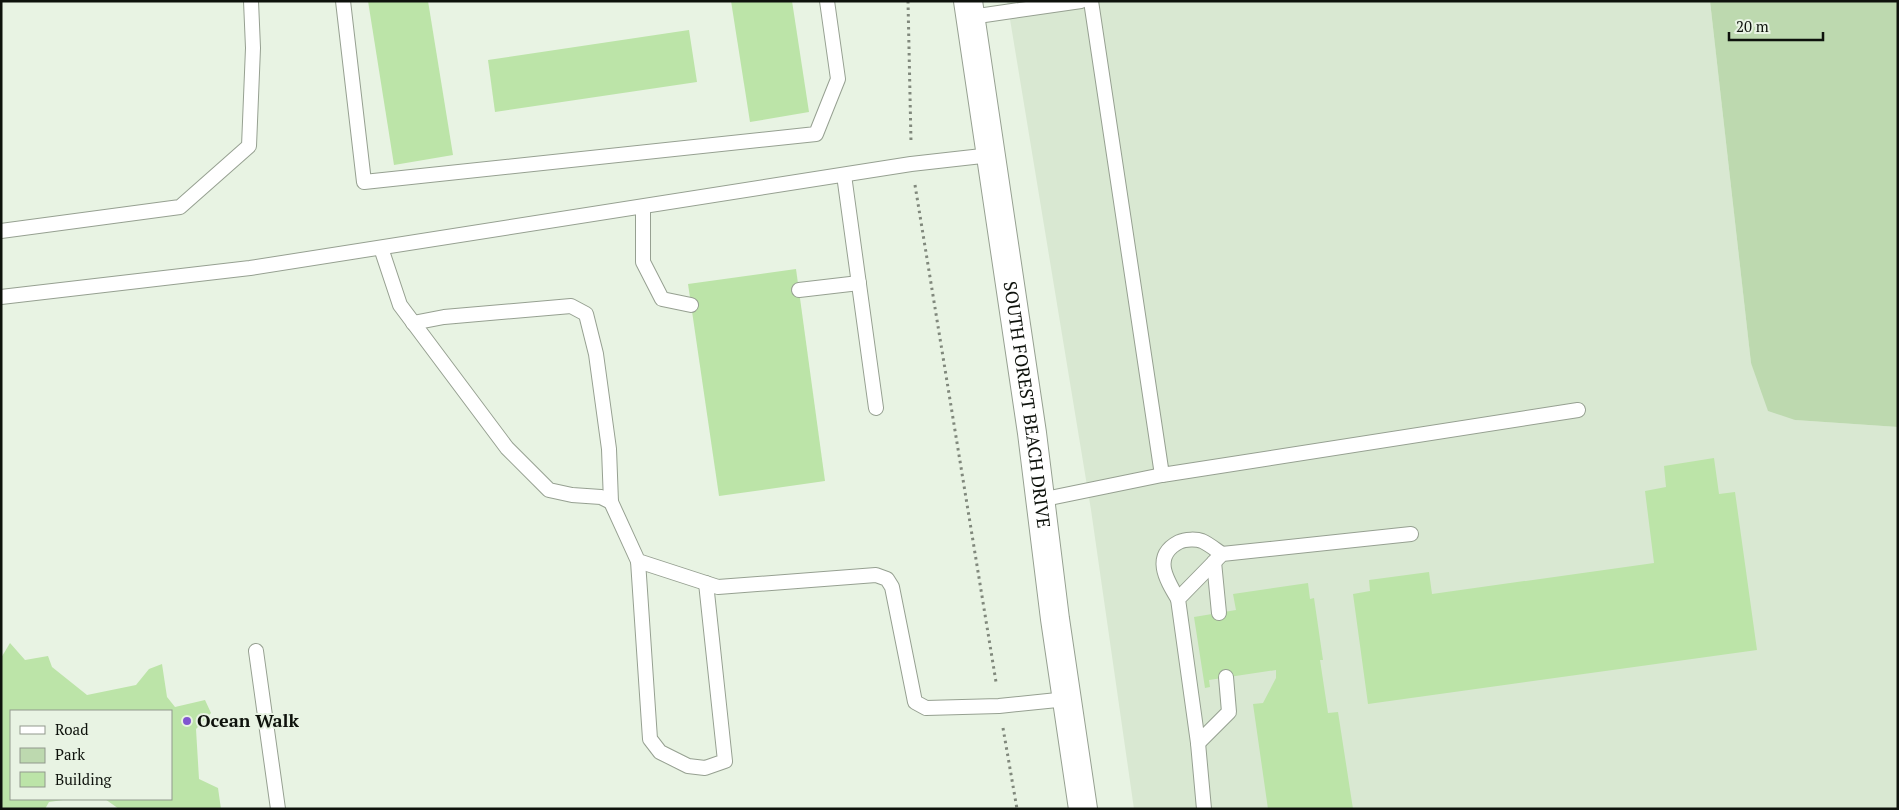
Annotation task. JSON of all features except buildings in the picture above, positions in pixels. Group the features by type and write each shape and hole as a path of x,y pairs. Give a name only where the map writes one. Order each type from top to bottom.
{"street":[{"name":"SOUTH FOREST BEACH DRIVE","path":"970,9 1083,809"}],"lane":[{"path":"1,231 180,207 249,146 253,48 251,1"},
{"path":"343,1 364,182 816,134 838,79 827,1"},
{"path":"970,9 1081,1"},
{"path":"1092,1 1162,475"},
{"path":"1,297 250,268 911,164 991,155"},
{"path":"844,175 876,408"},
{"path":"643,207 643,262 662,299 691,305"},
{"path":"381,248 400,305 507,448 549,490 572,495 600,497 611,502"},
{"path":"799,290 859,283"},
{"path":"413,323 444,317 570,306 586,314 596,354 609,449 611,502 638,562 650,739 660,752 688,766 705,768 725,761 706,583"},
{"path":"1040,500 1162,475 1578,410"},
{"path":"1178,599 1218,558 1411,534"},
{"path":"1204,809 1198,743 1178,599 1165,578 1163,562 1169,547 1182,540 1201,540 1218,558 1219,613"},
{"path":"638,562 718,586 876,575 887,579 892,587 914,702 926,708 1000,706 1067,699"},
{"path":"256,651 278,809"},
{"path":"1198,743 1229,712 1226,678"}],"path":[{"path":"908,1 911,164 1017,809"}],"shaded area":[{"path":"1007,1 1710,1 1751,363 1795,420 1898,427 1898,809 1134,809 1091,510"}],"green space":[{"path":"1710,1 1898,1 1898,427 1795,420 1768,411 1751,363"}],"place":[{"name":"Ocean Walk","path":"187,721"}]}
